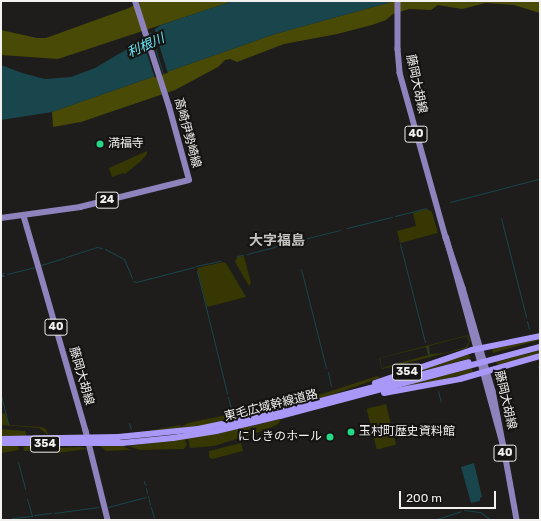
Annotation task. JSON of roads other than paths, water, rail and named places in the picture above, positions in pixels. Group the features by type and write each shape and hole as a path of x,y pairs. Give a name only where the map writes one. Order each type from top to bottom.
{"highway":[{"name":"354","path":"338,399 435,361 480,349 540,336"},
{"name":"東毛広域幹線道路","path":"1,443 88,441 173,433 279,414 476,362 540,343"},
{"name":"東毛広域幹線道路","path":"490,358 540,347"},
{"name":"354","path":"338,399 444,382 540,356"},
{"name":"東毛広域幹線道路","path":"1,438 88,441"}],"main road":[{"name":"高崎伊勢崎線","path":"1,218 80,207 188,180 166,99 136,1"},
{"name":"藤岡大胡線","path":"398,1 398,48 402,81 446,238 480,349"},
{"name":"藤岡大胡線","path":"24,216 88,441 108,520"},
{"name":"藤岡大胡線","path":"446,238 465,294 480,349 484,372 496,409 505,453"},
{"name":"藤岡大胡線","path":"484,372 498,408 517,520"}],"water":[{"name":"利根川","path":"233,1 395,1 275,34 52,112 1,120 1,65 22,73 45,79 71,77 95,68 129,48 161,25"},
{"path":"474,463 482,497 480,498 480,501 471,503 461,467"}],"waterway":[{"path":"450,202 538,179"},
{"path":"395,216 426,208"},
{"path":"347,228 392,217"},
{"path":"501,218 526,317"},
{"path":"296,241 340,230"},
{"path":"247,254 293,242"},
{"path":"400,244 425,342"},
{"path":"66,257 96,247 102,248"},
{"path":"105,249 124,259 132,278"},
{"path":"237,256 243,255"},
{"path":"41,265 64,258"},
{"path":"196,266 220,261"},
{"path":"7,274 35,267"},
{"path":"133,281 136,282 194,267"},
{"path":"301,269 326,368"},
{"path":"197,271 227,393"},
{"path":"527,321 529,329"},
{"path":"427,346 429,356"},
{"path":"538,366 540,372"},
{"path":"328,372 331,386"},
{"path":"438,391 441,402"},
{"path":"1,395 8,424"},
{"path":"228,397 231,409"},
{"path":"129,423 131,429"},
{"path":"18,462 25,489"},
{"path":"144,481 145,485"},
{"path":"146,488 147,493"},
{"path":"148,496 150,505"},
{"path":"108,507 145,497"},
{"path":"12,518 32,516 27,499"},
{"path":"54,513 99,507"},
{"path":"151,507 154,518"},
{"path":"464,510 480,512 491,520"},
{"path":"434,520 461,511"},
{"path":"34,515 51,513"}],"place":[{"name":"満福寺","path":"100,144"},
{"name":"玉村町歴史資料館","path":"351,432"},
{"name":"にしきのホール","path":"330,437"}],"district":[{"name":"大字福島","path":"277,241"}]}
